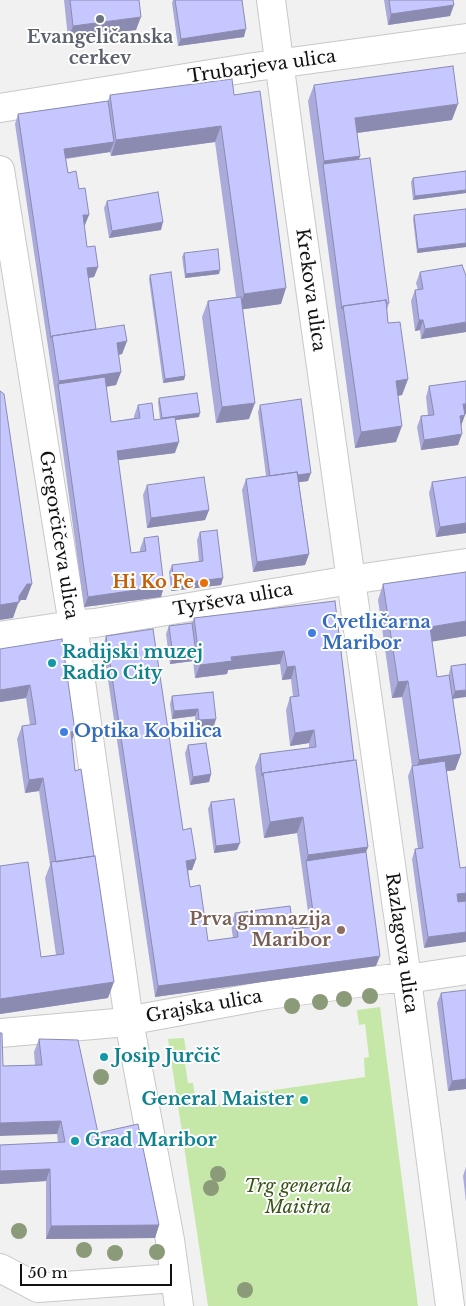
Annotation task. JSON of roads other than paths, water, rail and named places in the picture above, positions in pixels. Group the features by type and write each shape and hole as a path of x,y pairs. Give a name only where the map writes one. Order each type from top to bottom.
{"street":[{"name":"Krekova ulica","path":"271,0 350,580"},
{"name":"Trubarjeva ulica","path":"0,108 279,64 466,38"},
{"name":"Gregorčičeva ulica","path":"0,170 72,624 129,1021"},
{"name":"Tyrševa ulica","path":"0,636 72,624 95,623 350,580 466,563"},
{"name":"Razlagova ulica","path":"350,580 407,980 450,1306"},
{"name":"Grajska ulica","path":"0,1033 129,1021 268,995 387,979 407,980 466,970"},
{"path":"129,1021 170,1240 179,1306"},
{"path":"0,1268 38,1288 175,1278"}],"place":[{"name":"Evangeličanska cerkev","path":"100,19"},
{"name":"Hi Ko Fe","path":"204,583"},
{"name":"Cvetličarna Maribor","path":"312,633"},
{"name":"Radijski muzej Radio City","path":"52,663"},
{"name":"Optika Kobilica","path":"64,732"},
{"name":"Prva gimnazija Maribor","path":"341,930"},
{"name":"Josip Jurčič","path":"104,1057"},
{"name":"General Maister","path":"304,1100"},
{"name":"Grad Maribor","path":"75,1141"}],"park label":[{"name":"Trg generala Maistra","path":"298,1197"}]}
